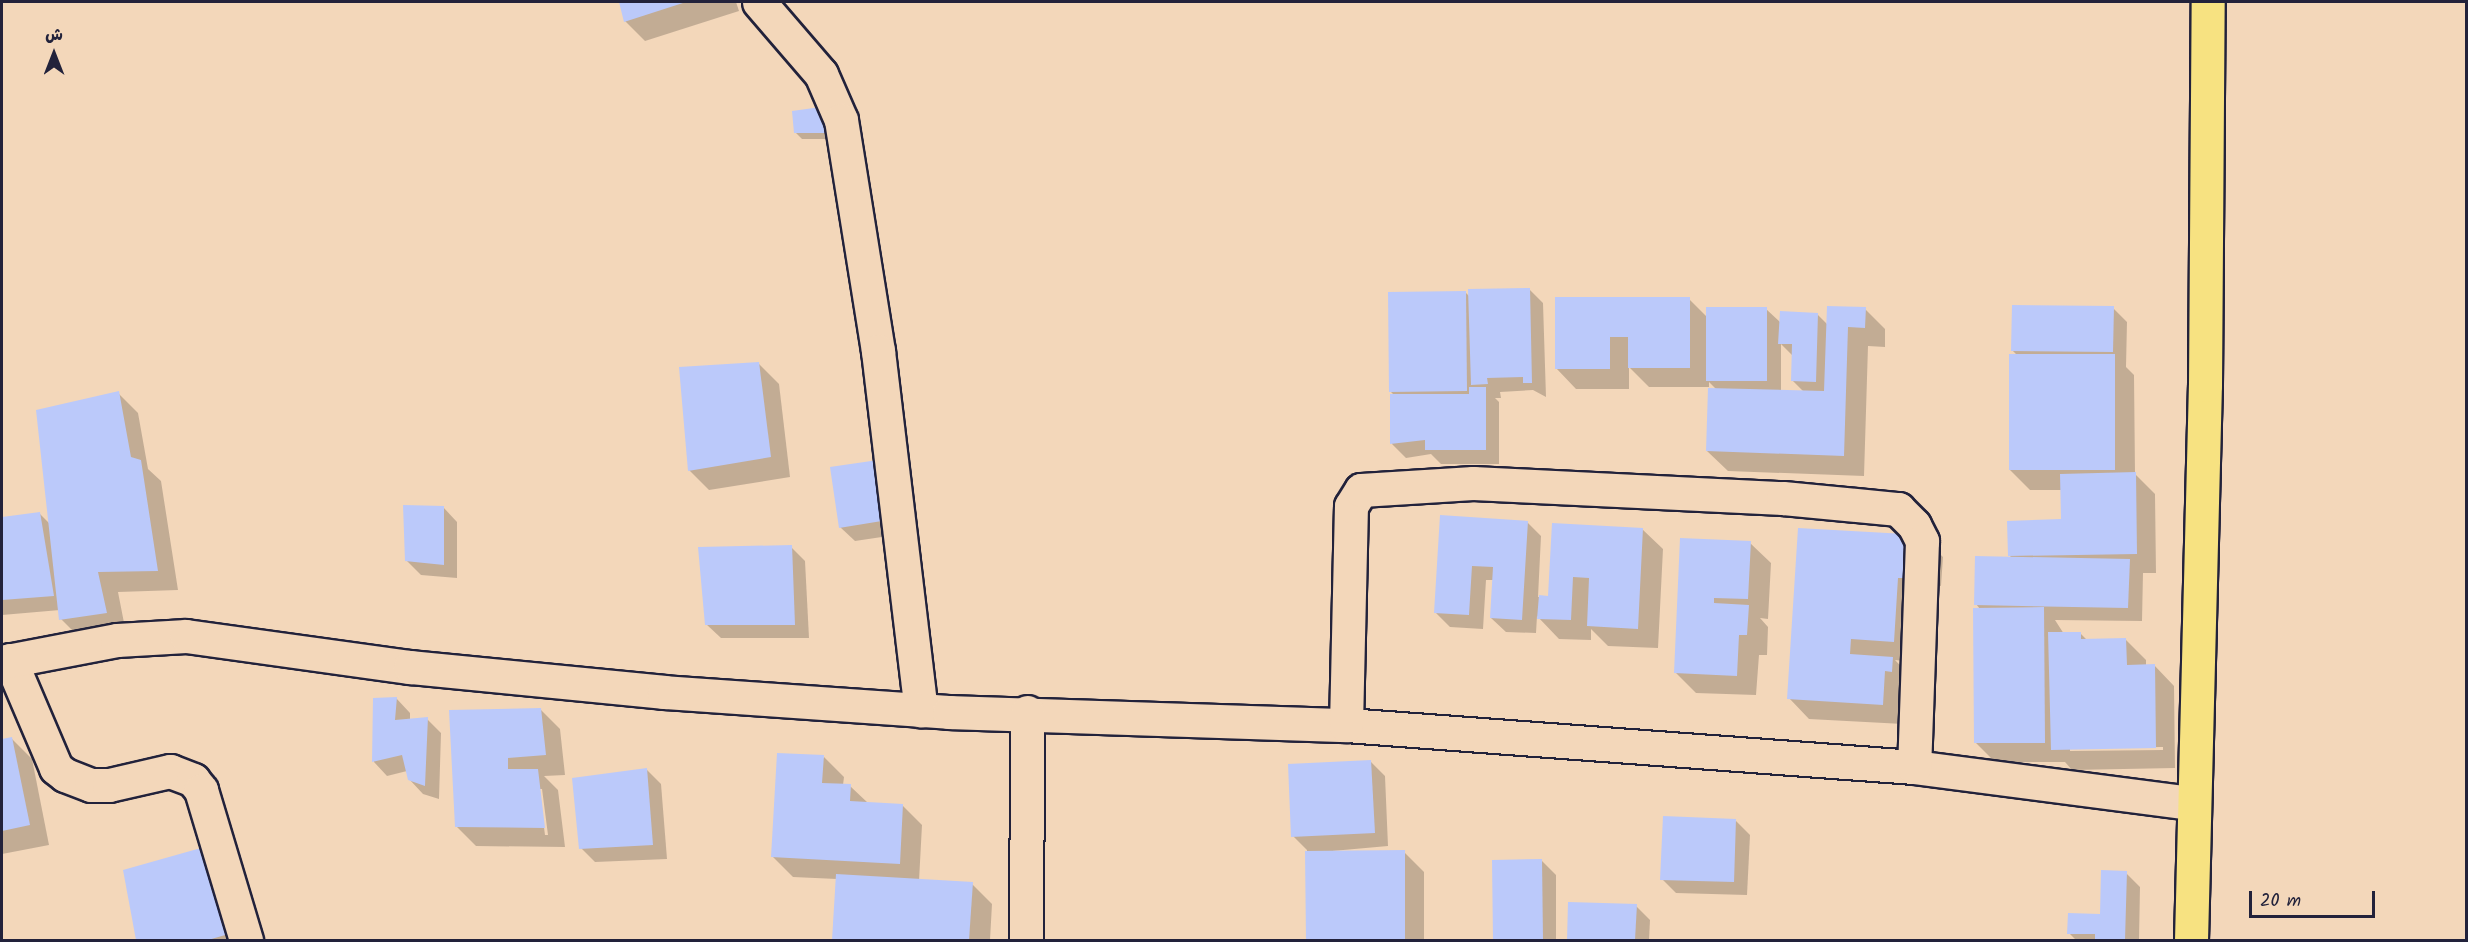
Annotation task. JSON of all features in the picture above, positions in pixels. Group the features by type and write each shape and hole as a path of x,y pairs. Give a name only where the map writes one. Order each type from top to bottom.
{"main road":[{"path":"2191,940 2191,803 2205,385 2208,2"}],"street":[{"path":"759,2 811,58 841,120 878,351 921,710"},
{"path":"1346,725 1350,506 1361,490 1473,483 1783,498 1898,509 1914,525 1922,541 1914,767"},
{"path":"246,940 201,790 193,780 170,771 109,785 91,785 65,775 56,768 6,661 117,640 186,636 410,668 664,692 921,710 1346,725 1914,767 2191,803"},
{"path":"1026,940 1027,712"}],"building":[{"path":"619,2 686,2 624,22"},
{"path":"850,103 852,133 794,133 792,111"},
{"path":"1530,288 1532,383 1523,383 1523,377 1487,378 1488,384 1471,385 1468,289"},
{"path":"1466,291 1467,391 1389,392 1388,292"},
{"path":"1555,297 1690,297 1690,368 1628,368 1628,337 1610,337 1610,369 1555,369"},
{"path":"2012,305 2114,306 2113,352 2011,351"},
{"path":"1827,306 1866,307 1865,328 1848,327 1844,456 1706,451 1708,388 1824,391"},
{"path":"1706,307 1767,307 1767,381 1706,381"},
{"path":"1780,311 1818,313 1816,382 1791,381 1792,344 1778,344"},
{"path":"2009,354 2115,354 2115,470 2009,470"},
{"path":"759,362 771,457 688,471 679,367"},
{"path":"1469,387 1486,387 1486,450 1425,450 1425,440 1390,444 1390,394 1469,394"},
{"path":"119,391 131,457 141,460 158,571 98,572 107,613 59,620 36,410"},
{"path":"878,460 888,520 839,528 830,467"},
{"path":"2136,472 2137,554 2008,556 2007,521 2061,519 2060,474"},
{"path":"403,505 444,506 444,565 405,561"},
{"path":"40,512 54,596 2,600 2,517"},
{"path":"1440,515 1528,521 1522,620 1490,618 1493,567 1472,566 1469,615 1434,613"},
{"path":"1552,523 1643,528 1638,629 1587,626 1589,578 1573,577 1571,620 1537,619 1539,595 1548,596"},
{"path":"1798,528 1923,535 1905,578 1898,578 1894,642 1851,639 1850,654 1893,657 1892,672 1885,671 1883,705 1787,699"},
{"path":"1680,538 1751,541 1748,599 1714,598 1714,603 1749,605 1747,635 1739,635 1737,676 1674,673"},
{"path":"792,545 795,625 705,625 698,547"},
{"path":"1975,556 2130,559 2128,608 1974,605"},
{"path":"2044,607 2045,743 1974,743 1973,608"},
{"path":"2048,632 2081,632 2081,639 2126,638 2127,665 2155,664 2156,748 2051,750"},
{"path":"397,697 395,720 428,717 425,786 408,780 402,755 372,762 373,698"},
{"path":"541,708 546,755 508,758 508,769 538,769 545,828 455,827 449,710"},
{"path":"12,737 30,825 2,831 2,739"},
{"path":"777,753 824,755 822,783 851,784 850,801 903,804 900,864 771,857"},
{"path":"1371,760 1375,833 1291,837 1288,764"},
{"path":"647,768 653,845 579,849 572,778"},
{"path":"1663,816 1736,819 1734,882 1660,880"},
{"path":"208,846 239,931 208,940 136,940 123,870"},
{"path":"1405,850 1405,940 1306,940 1305,851"},
{"path":"1542,859 1543,940 1493,940 1492,860"},
{"path":"2101,870 2127,871 2125,940 2095,940 2095,934 2067,934 2068,913 2100,914"},
{"path":"836,874 973,882 969,940 832,940"},
{"path":"1568,902 1637,904 1635,940 1567,940"}]}
